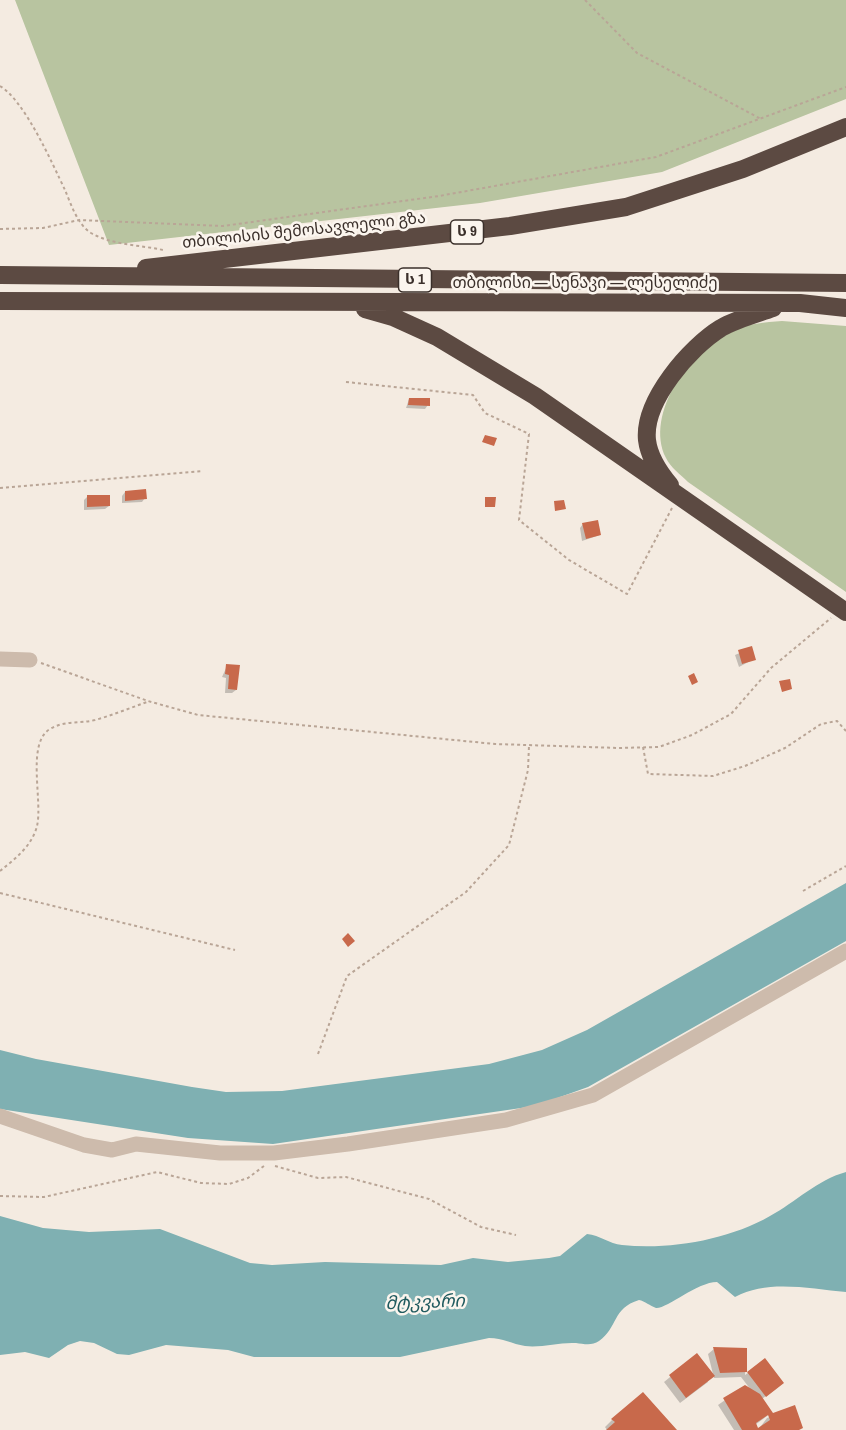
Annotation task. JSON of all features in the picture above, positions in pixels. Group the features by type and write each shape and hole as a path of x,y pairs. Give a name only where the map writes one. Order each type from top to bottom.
{"highway":[{"name":"თბილისის შემოსავლელი გზა","path":"75,276 510,226 626,207 732,173 846,127"},
{"name":"თბილისი — სენაკი — ლესელიძე","path":"0,275 199,279 846,283"},
{"name":"თბილისი — სენაკი — ლესელიძე","path":"0,302 786,304 846,308"},
{"path":"330,303 393,317 437,337 535,396 845,611"},
{"path":"679,495 655,464 647,440 650,416 662,391 689,355 712,334 737,321 786,304"}],"street":[{"path":"0,659 30,660"},
{"path":"0,1116 84,1145 112,1150 136,1144 220,1153 304,1150 506,1120 593,1095 846,951"}],"path":[{"path":"585,0 637,53 761,119"},
{"path":"0,86 12,93 79,220 91,232 130,246 162,250 182,264"},
{"path":"0,229 43,228 79,220 223,226 439,196 656,157 846,87"},
{"path":"346,382 474,395 485,412 529,434 519,520 569,560 627,594 679,495"},
{"path":"0,488 203,471"},
{"path":"30,660 198,716 529,745 659,747 692,735 731,714 771,668 828,620 845,611"},
{"path":"0,871 23,853 37,826 40,797 36,761 41,738 48,729 69,721 93,720 148,701"},
{"path":"643,747 648,774 713,776 745,766 785,748 821,724 837,721 846,731"},
{"path":"318,1054 347,976 466,891 508,845 528,770 529,745"},
{"path":"803,891 846,866"},
{"path":"0,893 235,950"},
{"path":"0,1196 44,1197 157,1172 201,1183 229,1184 248,1178 266,1164 318,1178 346,1177 429,1199 481,1227 516,1235"}],"green space":[{"path":"15,0 846,0 846,99 662,172 480,203 109,245"},
{"path":"782,321 846,326 846,592 688,482 666,458 661,441 661,422 666,403 675,384 701,351 732,330 744,326"}],"water":[{"path":"846,883 846,941 588,1087 535,1106 273,1144 188,1138 0,1109 0,1050 36,1059 226,1092 282,1091 489,1064 542,1050 587,1030"},
{"name":"მტკვარი","path":"846,1172 846,1292 775,1287 748,1291 735,1297 717,1282 709,1283 661,1307 656,1308 639,1300 630,1304 619,1313 605,1336 591,1344 531,1346 489,1338 400,1357 254,1357 228,1350 166,1345 129,1355 117,1354 94,1343 80,1341 68,1345 49,1358 25,1352 0,1355 0,1216 43,1228 89,1232 160,1229 250,1263 272,1265 325,1262 441,1265 473,1258 508,1262 560,1256 587,1234 617,1244 640,1246 679,1244 717,1237 754,1224 826,1180"}],"building":[{"path":"409,398 430,398 430,406 408,405"},
{"path":"485,435 497,438 494,446 482,442"},
{"path":"146,489 147,499 125,501 125,491"},
{"path":"87,495 110,495 110,506 87,507"},
{"path":"485,497 496,497 495,507 485,507"},
{"path":"564,500 566,509 555,511 554,501"},
{"path":"598,520 601,535 586,539 582,523"},
{"path":"752,646 756,660 742,664 738,650"},
{"path":"226,664 240,665 237,690 228,689 229,675 225,674"},
{"path":"694,673 698,682 692,685 688,676"},
{"path":"790,679 792,689 782,692 779,681"},
{"path":"348,933 355,941 348,947 342,939"},
{"path":"713,1347 747,1348 747,1372 720,1373"},
{"path":"697,1353 715,1376 686,1398 669,1375"},
{"path":"765,1358 784,1383 766,1397 747,1372"},
{"path":"745,1385 760,1394 773,1413 795,1405 803,1428 799,1430 742,1430 723,1398","holes":["768,1415 770,1420 758,1428 756,1423"]},
{"path":"643,1392 677,1430 606,1430 615,1422 611,1419"}]}
